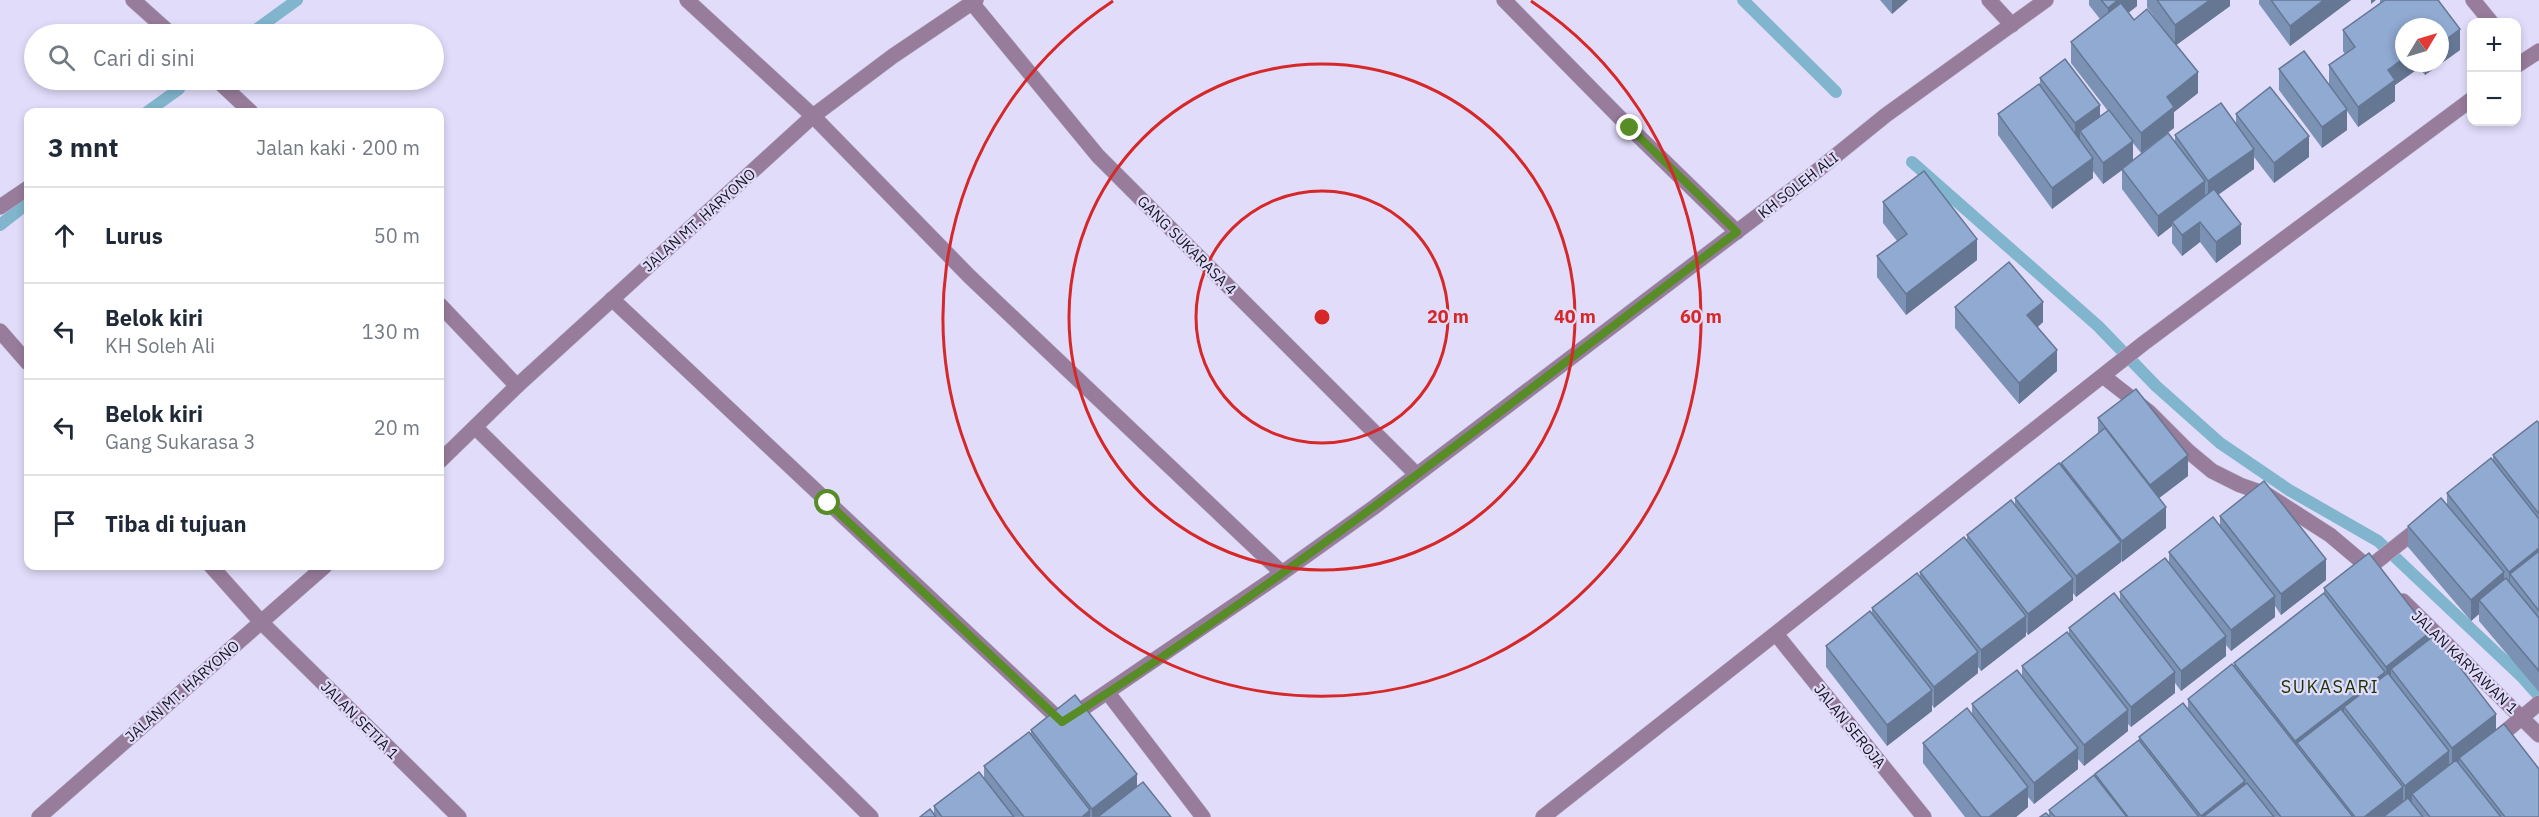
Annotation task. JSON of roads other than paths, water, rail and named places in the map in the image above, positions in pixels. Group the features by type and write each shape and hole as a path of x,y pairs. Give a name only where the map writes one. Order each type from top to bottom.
{"street":[{"path":"133,0 160,24"},
{"path":"1504,0 1737,232"},
{"path":"1989,0 2012,25"},
{"name":"KH SOLEH ALI","path":"612,299 1057,726 1282,573 1737,232 1886,115 2046,0"},
{"path":"2473,0 2488,18"},
{"name":"JALAN MT. HARYONO","path":"444,457 517,386 813,116 894,56 974,2"},
{"name":"GANG SUKARASA 4","path":"974,2 1098,156 1416,474"},
{"path":"697,3 813,116 969,276 1282,573"},
{"path":"2521,60 2539,51"},
{"path":"228,90 247,108"},
{"path":"1547,816 2144,343 2467,103"},
{"path":"3,201 24,190"},
{"path":"444,308 517,386"},
{"path":"0,331 24,358"},
{"name":"JALAN KARYAWAN 1","path":"2108,372 2187,451 2212,471 2266,494 2376,562 2390,588 2531,710 2539,735"},
{"path":"476,428 871,817"},
{"path":"2352,582 2440,513"},
{"name":"JALAN SETIA 1","path":"215,570 262,622 459,817"},
{"name":"JALAN MT. HARYONO","path":"39,817 320,570"},
{"name":"JALAN SEROJA","path":"1776,634 1924,817"},
{"path":"1108,693 1203,817"},
{"path":"2483,750 2531,710"}],"waterway":[{"path":"264,24 297,0"},
{"path":"1743,0 1836,92"},
{"path":"153,108 178,90"},
{"path":"1912,162 2098,326 2156,386 2220,443 2289,490 2378,541 2523,678 2539,696"},
{"path":"0,225 24,206"}],"district":[{"name":"SUKASARI","path":"2330,686"}]}
